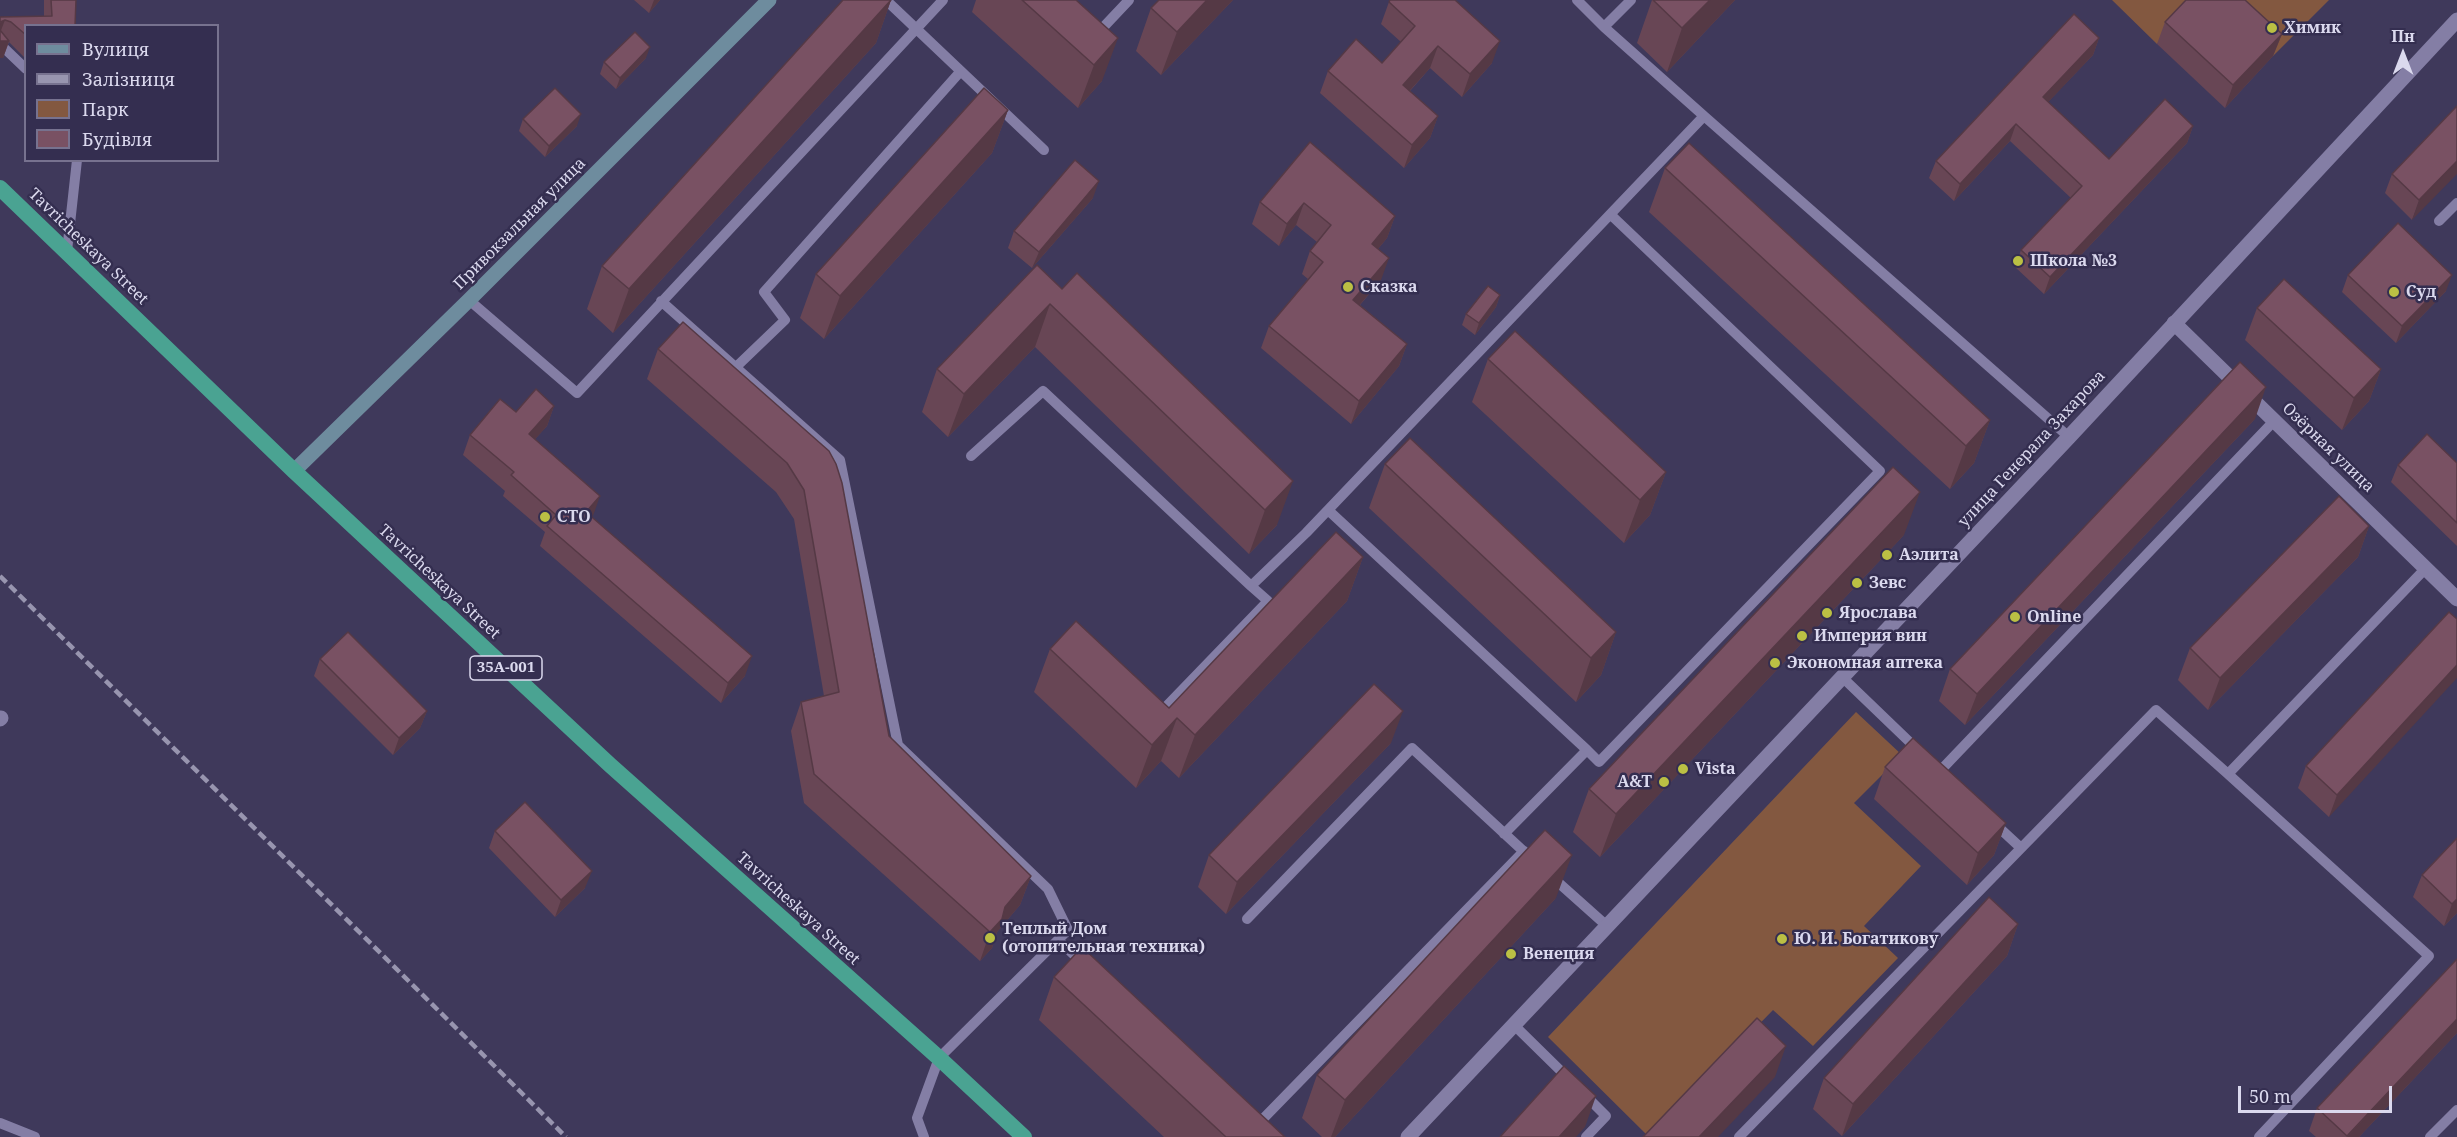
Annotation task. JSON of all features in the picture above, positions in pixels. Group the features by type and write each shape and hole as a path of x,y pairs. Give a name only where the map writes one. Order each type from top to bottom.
{"highway":[{"name":"Tavricheskaya Street","path":"0,188 294,471 610,765 939,1058 1024,1137"}],"main road":[{"name":"Привокзальная улица","path":"294,471 769,0"}],"street":[{"name":"улица Генерала Захарова","path":"1408,1137 2069,436 2457,20"},
{"name":"Озёрная улица","path":"2174,323 2457,599"}],"lane":[{"path":"886,0 1044,150"},
{"path":"469,300 577,393 943,0"},
{"path":"1084,31 1092,39 1129,0"},
{"path":"1577,0 1704,116 2069,436"},
{"path":"1604,27 1631,0"},
{"path":"0,45 24,67"},
{"path":"735,368 784,320 764,292 960,72"},
{"path":"1251,586 1495,344 1704,116"},
{"path":"67,251 77,162"},
{"path":"2439,221 2457,202"},
{"path":"1328,510 1599,762 1880,471 1611,215"},
{"path":"661,301 840,460 898,745 1048,889 1068,930 939,1058 917,1118 924,1137"},
{"path":"971,456 1043,391 1268,601 1153,720 1144,712"},
{"path":"1842,677 1944,775 2274,421"},
{"path":"1390,446 1398,454"},
{"path":"2228,774 2426,568"},
{"path":"1739,1137 2156,710 2428,956 2259,1137"},
{"path":"1247,919 1412,748 1607,926"},
{"path":"1504,834 1587,750"},
{"path":"1989,818 2021,848"},
{"path":"1249,1116 1261,1128 1524,851"},
{"path":"1058,939 1093,972"},
{"path":"1514,1025 1606,1116 1586,1137"},
{"path":"2430,1137 2457,1110"},
{"path":"0,1123 35,1137"}],"green space":[{"path":"2112,0 2198,0 2157,44"},
{"name":"Химик","path":"2213,0 2329,0 2273,56"},
{"path":"1856,712 1902,755 1854,803 1921,866 1864,926 1898,958 1813,1046 1773,1010 1649,1137 1548,1037"}],"building":[{"path":"51,0 76,0 75,24 24,24 24,33 5,20 0,22 0,17 52,16"},
{"path":"843,0 891,0 629,289 602,266"},
{"path":"1022,0 1076,0 1118,38 1094,65"},
{"path":"1159,0 1207,0 1177,32 1151,8"},
{"path":"1390,0 1455,0 1500,41 1470,74 1438,46 1403,85 1438,116 1412,145 1328,71 1356,39 1382,63 1415,26 1389,2"},
{"path":"1653,0 1710,0 1682,28"},
{"path":"2186,0 2245,0 2282,34 2233,85 2165,22"},
{"path":"2074,14 2099,38 2043,97 2109,159 2165,99 2193,126 2050,277 2021,250 2082,186 2016,124 1960,184 1936,161"},
{"path":"0,30 9,41 0,41"},
{"path":"635,32 650,47 620,78 604,62"},
{"path":"555,88 581,114 549,146 523,119"},
{"path":"984,88 1008,110 840,296 816,274"},
{"path":"2457,106 2457,161 2419,200 2392,174"},
{"path":"1310,142 1395,216 1372,244 1389,258 1353,300 1407,344 1359,401 1269,326 1323,262 1310,251 1331,225 1304,203 1287,224 1260,202"},
{"path":"1689,143 1990,420 1966,446 1665,168"},
{"path":"1075,160 1099,181 1039,252 1014,231"},
{"name":"Суд","path":"2398,223 2452,275 2402,326 2348,275"},
{"path":"1037,265 1062,289 1077,273 1293,481 1265,510 1050,304 964,394 937,369"},
{"path":"2284,279 2381,369 2354,398 2257,308"},
{"path":"1488,286 1500,295 1479,323 1466,314"},
{"path":"683,322 829,451 836,464 842,483 889,736 1031,876 1005,907 1002,919 990,932 814,774 801,702 839,692 804,490 787,463 658,349"},
{"path":"1515,331 1666,472 1640,500 1488,359"},
{"path":"2240,362 2266,387 1977,694 1950,669"},
{"path":"536,389 554,406 529,434 600,496 586,512 752,656 728,683 547,526 556,515 511,475 514,472 470,435 500,399 516,412"},
{"path":"2427,434 2457,463 2457,523 2398,465"},
{"path":"1410,438 1616,632 1591,658 1385,464"},
{"path":"1893,467 1920,492 1616,814 1589,789"},
{"path":"2339,496 2369,526 2220,678 2190,648"},
{"path":"1336,532 1363,557 1195,735 1177,718 1152,745 1050,649 1076,621 1169,708"},
{"path":"2449,612 2457,619 2457,665 2337,795 2306,766"},
{"path":"348,632 427,711 399,738 320,659"},
{"path":"1374,684 1403,711 1237,882 1209,855"},
{"path":"1913,738 2006,823 1978,853 1885,767"},
{"path":"525,802 592,871 561,900 495,831"},
{"path":"1545,830 1572,855 1345,1100 1317,1075"},
{"path":"2457,838 2457,899 2452,904 2422,875"},
{"path":"1989,897 2018,924 1853,1104 1824,1078"},
{"path":"1082,947 1285,1137 1226,1137 1054,977"},
{"path":"2457,959 2457,1019 2347,1136 2317,1108"},
{"path":"1757,1018 1786,1046 1699,1137 1643,1137"},
{"path":"1564,1066 1596,1096 1559,1137 1500,1137"}],"railway":[{"path":"0,576 566,1137"}],"place":[{"name":"Химик","path":"2272,28"},
{"name":"Школа №3","path":"2018,261"},
{"name":"Сказка","path":"1348,287"},
{"name":"Суд","path":"2394,292"},
{"name":"СТО","path":"545,517"},
{"name":"Аэлита","path":"1887,555"},
{"name":"Зевс","path":"1857,583"},
{"name":"Ярослава","path":"1827,613"},
{"name":"Online","path":"2015,617"},
{"name":"Империя вин","path":"1802,636"},
{"name":"Экономная аптека","path":"1775,663"},
{"name":"Vista","path":"1683,769"},
{"name":"A&T","path":"1664,782"},
{"name":"Теплый Дом (отопительная техника)","path":"990,938"},
{"name":"Ю. И. Богатикову","path":"1782,939"},
{"name":"Венеция","path":"1511,954"}]}
